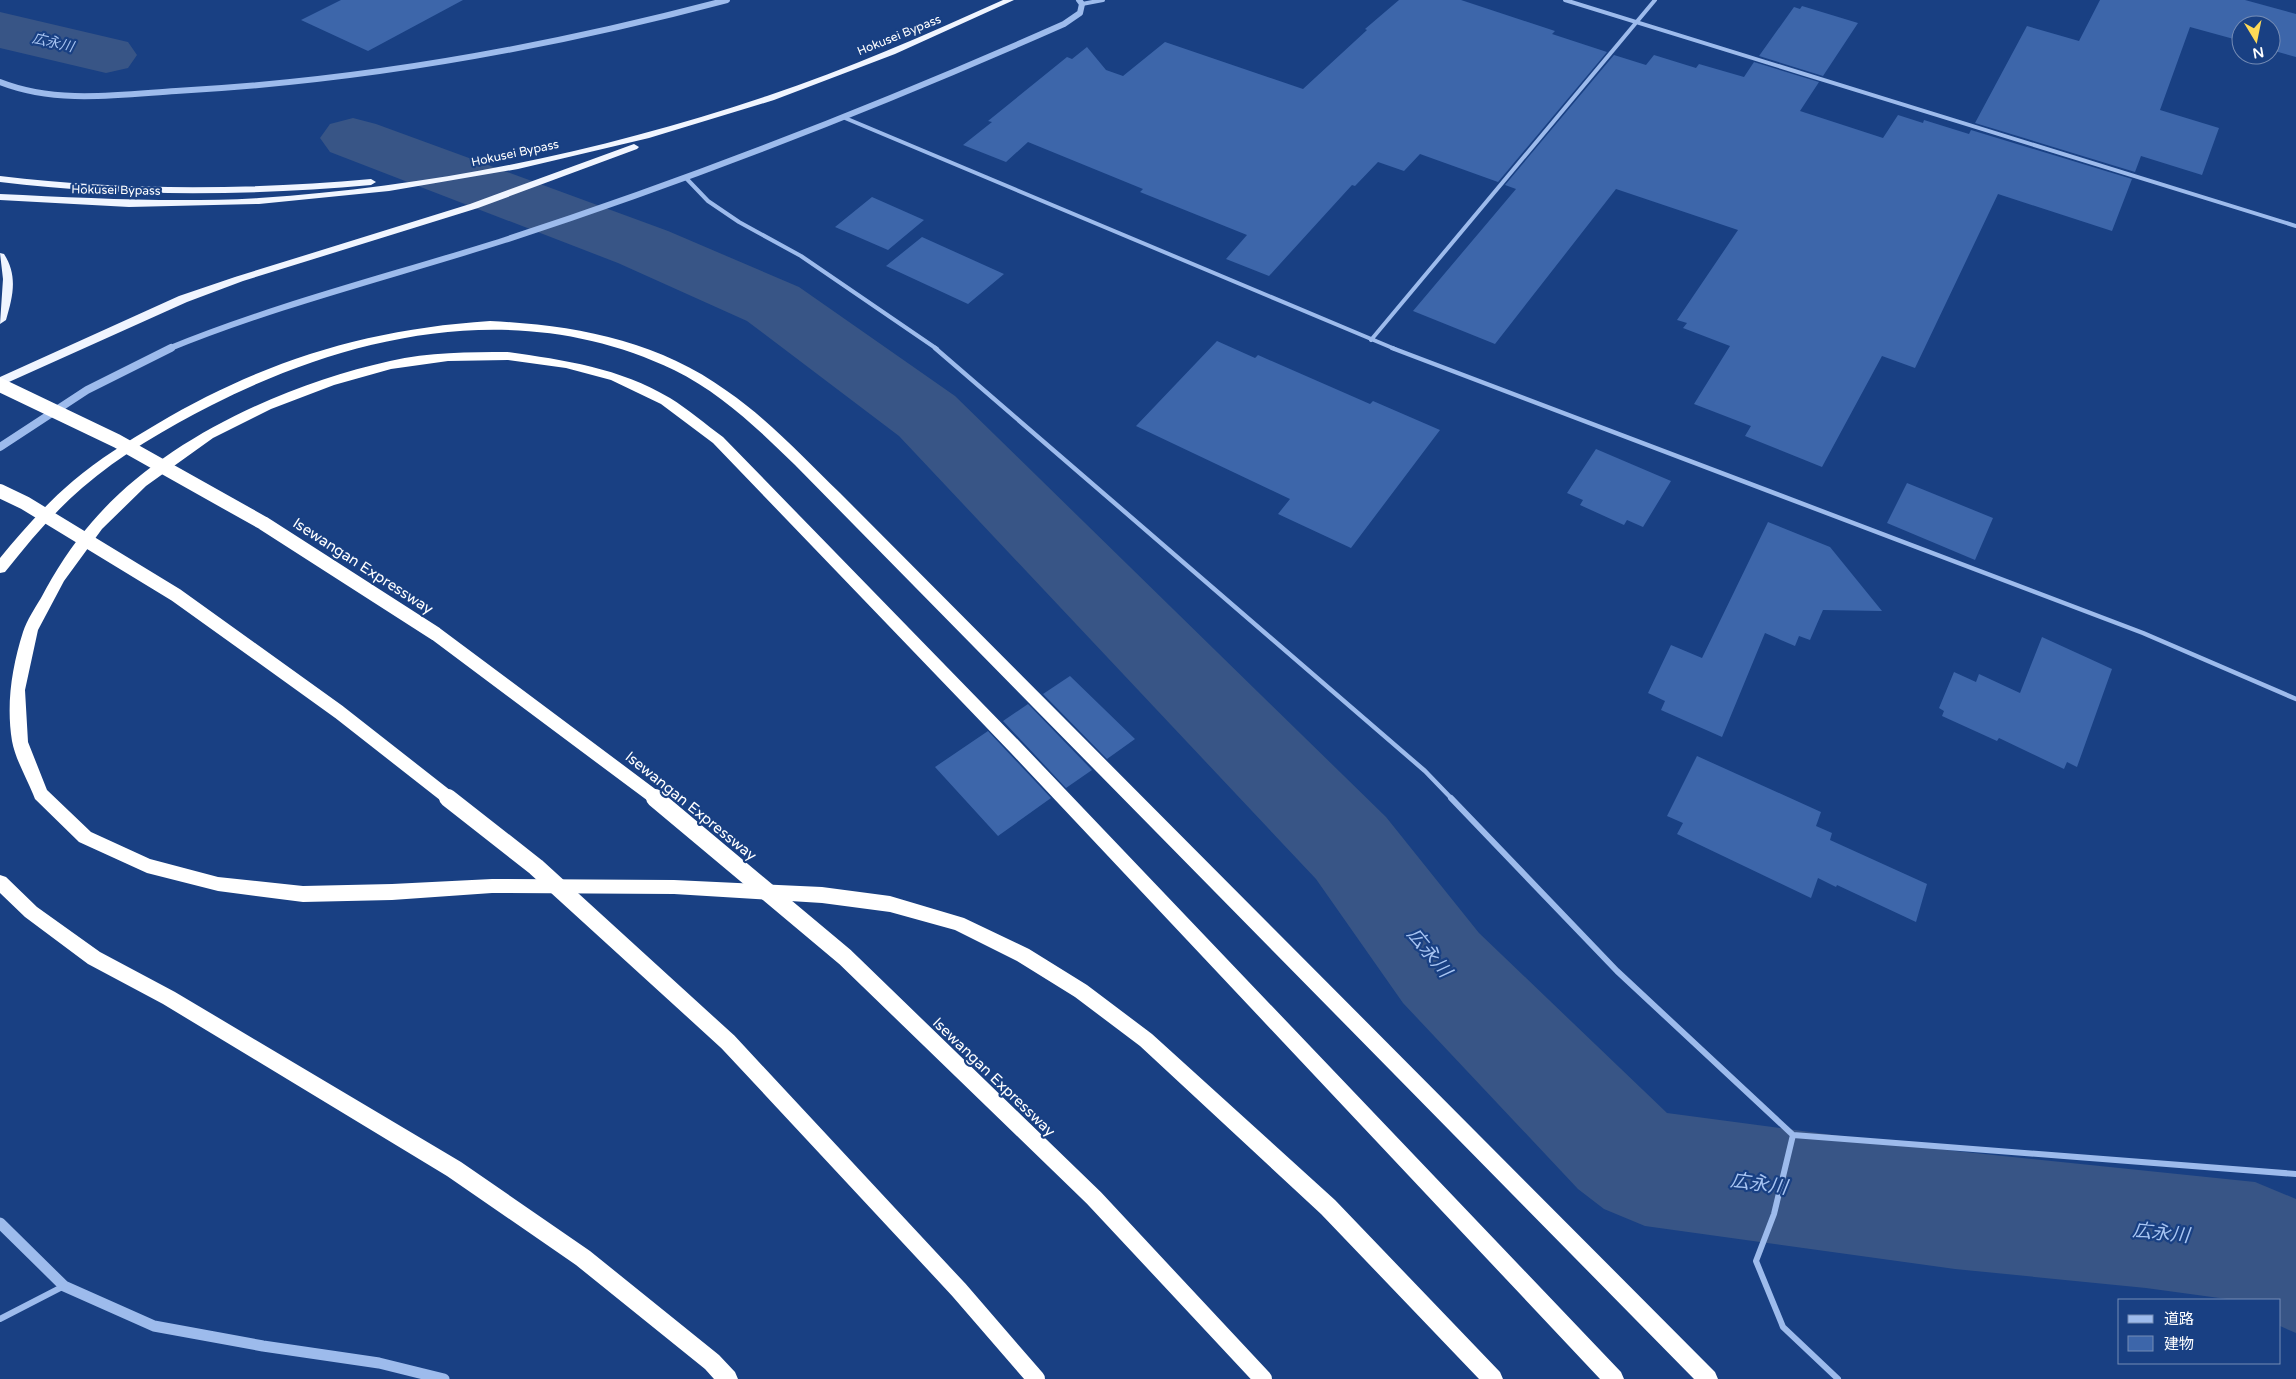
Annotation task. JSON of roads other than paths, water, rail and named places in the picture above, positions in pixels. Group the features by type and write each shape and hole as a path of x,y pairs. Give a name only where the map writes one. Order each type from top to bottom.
{"highway":[{"name":"Hokusei Bypass","path":"0,197 124,204 216,203 389,190 508,169 603,147 710,117 876,58 1009,1"},
{"path":"0,384 183,299 239,279 430,220 547,180 710,117"},
{"path":"0,179 64,188 136,192 221,192 361,183 508,169"},
{"path":"0,256 8,276 7,298 0,320"},
{"path":"0,568 27,534 69,492 116,456 175,418 236,386 299,361 362,343 433,330 489,326 540,327 588,336 634,348 682,369 721,393 756,421 836,497 1708,1379"},
{"path":"1493,1379 1328,1208 1146,1040 1080,990 1023,955 958,923 890,904 822,895 674,887 502,886 392,892 304,894 218,884 147,866 85,837 41,794 20,742 17,690 31,630 59,577 97,525 142,483 208,435 266,406 330,382 390,365 448,357 508,356 566,364 615,377 665,401 718,440 1016,748 1614,1379"},
{"name":"Isewangan Expressway","path":"0,384 117,441 263,523 436,634 646,790 845,957 1094,1198 1263,1379"},
{"path":"0,491 25,503 176,595 338,712 536,867 728,1042 959,1290 1036,1379"},
{"path":"0,882 31,912 94,958 169,998 454,1169 583,1258 712,1362 728,1379"}],"street":[{"path":"0,82 15,89 38,94 72,95 199,91 337,78 433,65 516,50 660,18 727,0"},
{"path":"0,447 68,401 116,373 176,346 276,308 505,239 685,177 845,118 946,78 1064,24 1080,13 1080,2 1103,0"},
{"path":"1565,0 2296,226"},
{"path":"1371,340 1655,0"},
{"path":"845,118 1371,340 2143,633 2296,699"},
{"path":"685,177 708,201 739,222 801,256 947,356 1073,468 1425,771 1618,971 1793,1138 2296,1174"},
{"path":"1793,1138 1774,1214 1756,1260 1783,1327 1838,1379"},
{"path":"0,1223 64,1286 154,1326 263,1346 380,1363 444,1379"},
{"path":"0,1320 64,1286"}],"waterway":[{"name":"広永川","path":"0,30 106,55"},
{"path":"353,138 643,247 773,304 927,416 1351,848 1441,968 1619,1148 1645,1168 1955,1210 2255,1242 2296,1272"}]}
